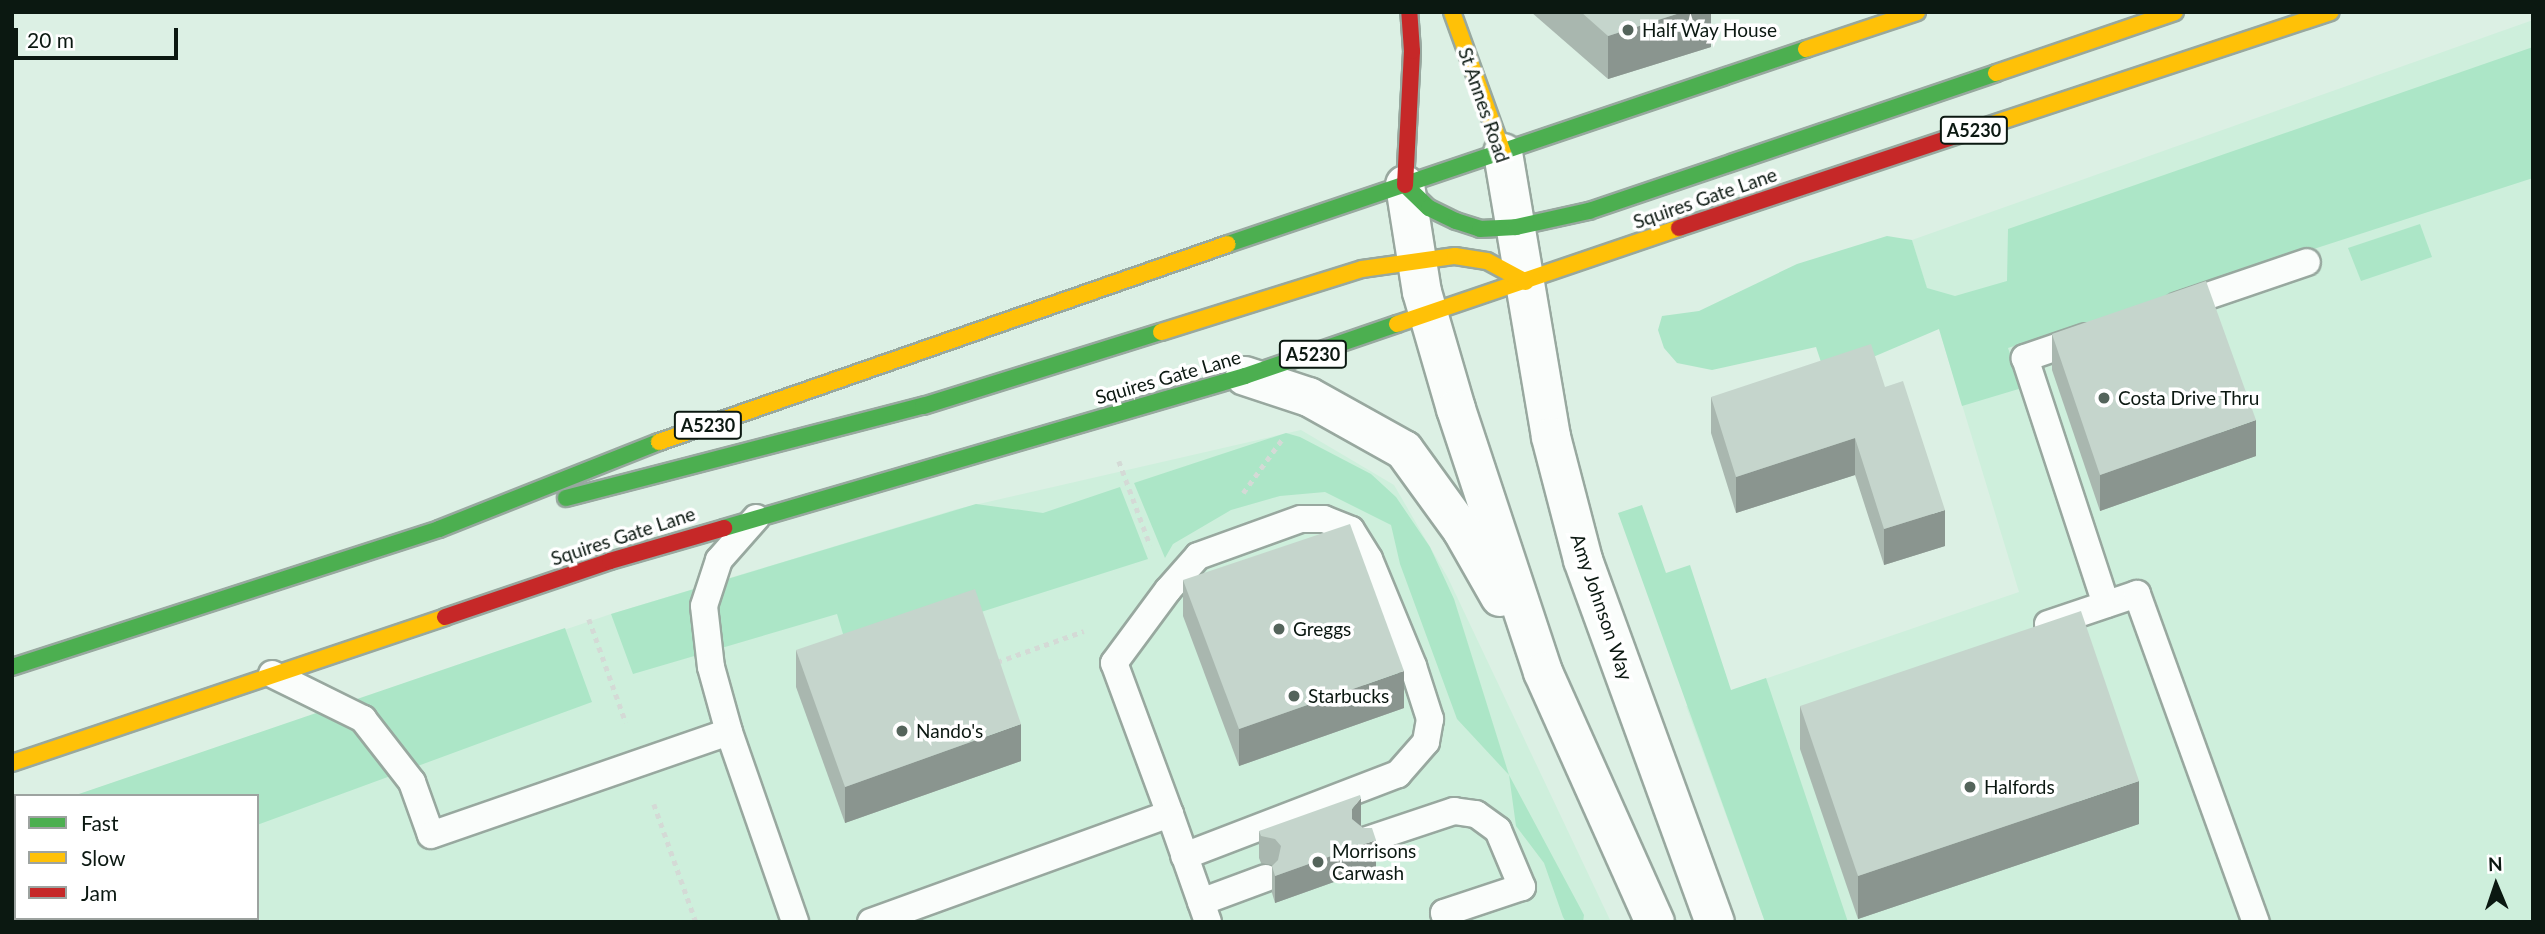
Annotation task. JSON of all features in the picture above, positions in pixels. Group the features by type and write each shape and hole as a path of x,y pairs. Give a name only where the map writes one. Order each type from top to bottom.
{"main road":[{"path":"1409,12 1412,51 1405,185 1429,208 1480,229 1516,226 1589,211 1628,199 2175,12"},
{"name":"St Annes Road","path":"1452,12 1503,153"},
{"name":"A5230","path":"12,667 439,529 604,461 1917,12"},
{"name":"Squires Gate Lane","path":"12,763 610,561 1245,376 1666,232 2329,12"},
{"path":"439,529 769,448 923,406 1337,277 1455,256 1487,261 1526,282"}],"street":[{"name":"St Annes Road","path":"1503,153 1526,282"},
{"path":"1405,185 1416,261 1429,315 1456,409 1542,672"},
{"name":"Amy Johnson Way","path":"1526,282 1551,437 1583,561 1715,922"},
{"path":"1245,376 1309,397 1404,450 1462,530 1542,672 1655,922"}],"lane":[{"path":"2150,315 2307,262"},
{"path":"2106,604 2025,358 2113,328"},
{"path":"757,517 719,560 704,606 711,667 729,732 795,922"},
{"path":"1184,856 1398,774 1426,742 1430,719 1413,666 1369,559 1351,530 1324,519 1301,519 1198,556 1168,590 1114,663 1170,814 1184,856 1205,912 1266,877"},
{"path":"2024,632 2137,594 2256,922"},
{"path":"272,674 363,719 412,782 431,835 729,732"},
{"path":"1367,840 1454,811 1476,814 1498,830 1522,887 1438,919"},
{"path":"872,922 1170,814"}],"path":[{"path":"1118,458 1154,556"},
{"path":"989,664 1091,628"}],"shaded area":[{"path":"2533,20 2533,922 1765,922 1686,706 2019,592 1912,240"},
{"path":"1301,430 1394,485 1448,578 1611,922 12,922 14,816 14,920 259,920 259,794 80,794 611,614 957,509"}],"green space":[{"path":"2533,47 2533,178 2008,348 2022,388 1962,406 1939,329 1826,377 1816,347 1712,370 1677,363 1664,348 1658,330 1662,316 1699,311 1797,264 1887,236 1912,240 1927,288 1955,296 2007,281 2008,229"},
{"path":"2420,224 2432,257 2361,281 2348,248"},
{"path":"1286,433 1300,437 1371,474 1396,497 1430,547 1454,599 1509,775 1457,719 1400,564 1391,525 1325,492 1280,496 1231,510 1173,544 1165,558 1134,483"},
{"path":"1120,487 1148,559 849,654 837,614 633,674 611,614 976,504 1043,513"},
{"path":"1642,505 1666,573 1690,565 1731,690 1766,678 1848,922 1765,922 1618,513"},
{"path":"565,628 592,702 259,824 259,794 79,794"},
{"path":"1509,775 1584,915 1583,922 1566,922 1544,863 1516,826"},
{"path":"12,816 14,816 12,916"}],"building":[{"path":"1581,12 1683,12 1608,36"},
{"path":"2206,281 2256,420 2100,475 2052,334"},
{"path":"1871,344 1885,387 1903,381 1945,510 1884,529 1855,438 1736,477 1711,397"},
{"path":"1350,524 1404,671 1239,729 1183,580"},
{"path":"975,589 1021,724 845,787 796,650"},
{"name":"Halfords","path":"2081,611 2139,781 1858,876 1800,706"},
{"path":"1360,795 1361,798 1352,809 1352,819 1363,828 1372,828 1376,840 1275,876 1272,866 1278,860 1281,846 1275,839 1261,836 1259,831"}],"traffic: fast":[{"path":"1228,244 1806,49"},
{"path":"1405,185 1429,208 1456,221 1480,229 1516,227 1589,211 1996,73"},
{"path":"724,528 1245,376 1397,324"},
{"path":"566,498 923,406 1161,332"},
{"path":"12,667 439,529 659,442"}],"traffic: slow":[{"path":"1452,12 1503,153"},
{"path":"1806,49 1917,12"},
{"path":"1996,73 2175,12"},
{"path":"1965,133 2330,12"},
{"path":"1397,324 1679,228"},
{"path":"659,442 1228,244"},
{"path":"1161,332 1362,269 1455,256 1487,261 1526,282"},
{"path":"12,763 445,617"}],"traffic: jam":[{"path":"1405,185 1412,51 1409,12"},
{"path":"1679,228 1965,133"},
{"path":"445,617 610,561 724,528"}],"place":[{"name":"Half Way House","path":"1628,30"},
{"name":"Costa Drive Thru","path":"2104,398"},
{"name":"Greggs","path":"1279,629"},
{"name":"Starbucks","path":"1294,696"},
{"name":"Nando's","path":"902,731"},
{"name":"Halfords","path":"1970,787"},
{"name":"Morrisons Carwash","path":"1318,862"}]}
